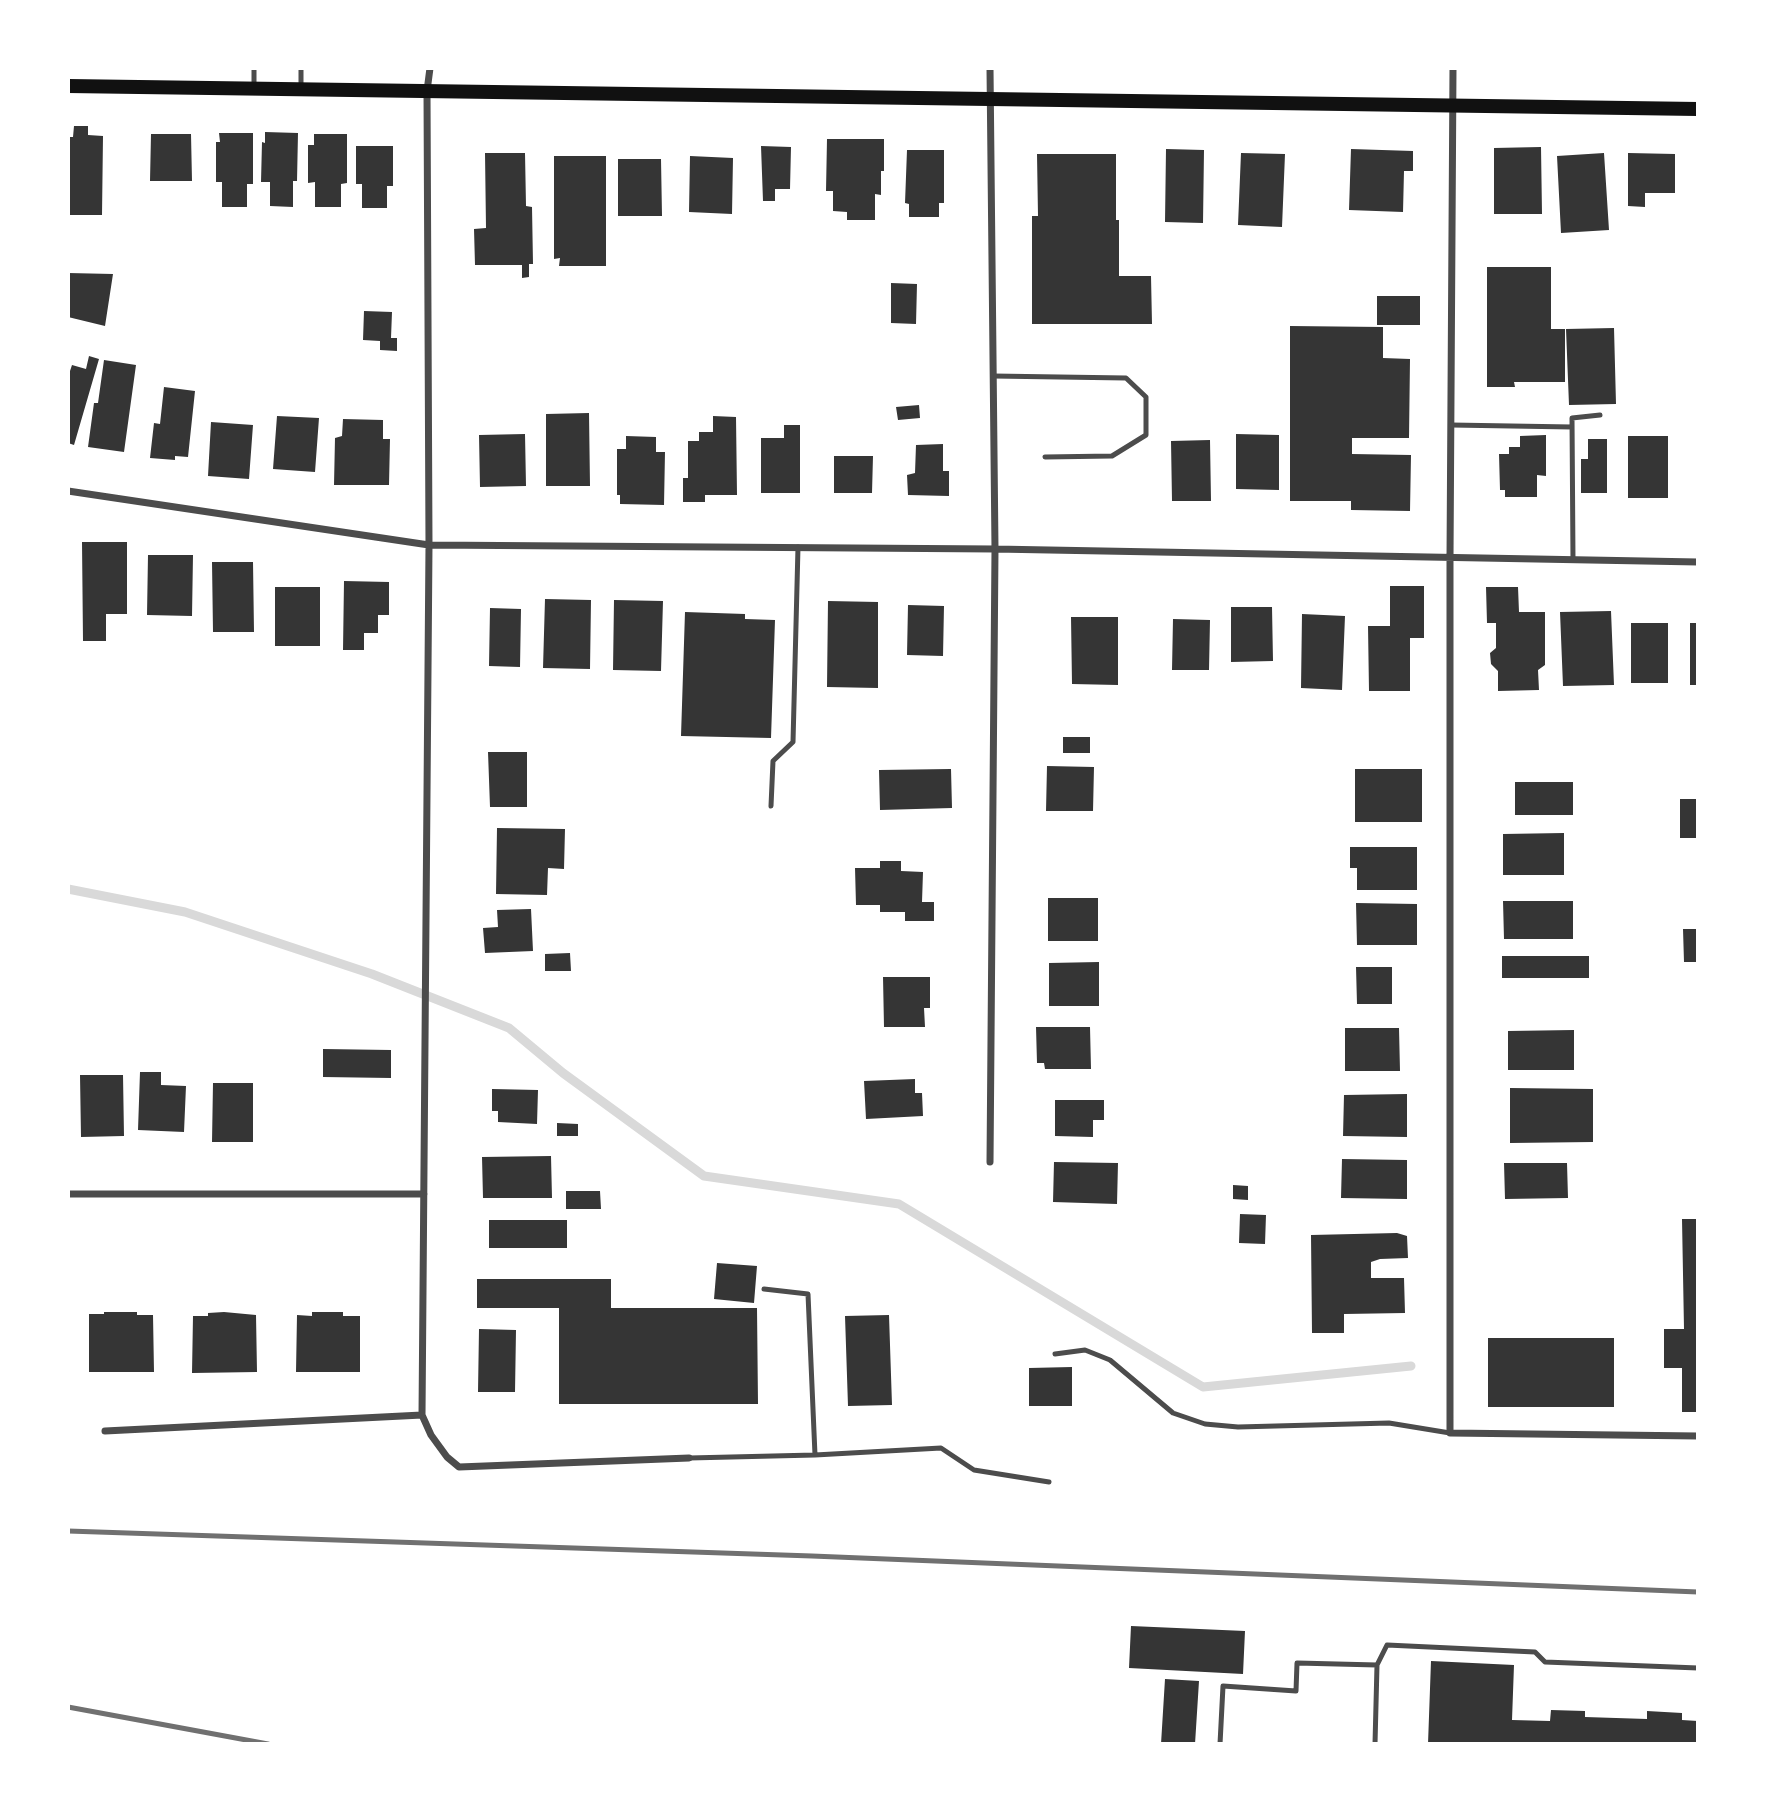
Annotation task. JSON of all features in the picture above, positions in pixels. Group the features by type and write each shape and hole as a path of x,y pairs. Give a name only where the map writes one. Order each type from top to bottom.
{"main road":[{"path":"68,86 1698,109"}],"street":[{"path":"430,68 427,91 429,545 422,1415 431,1435 447,1457 460,1467 689,1458"},
{"path":"990,68 995,549 990,1161"},
{"path":"1453,68 1450,1433 1698,1436"},
{"path":"68,491 429,545 995,549 1698,562"},
{"path":"68,1194 424,1194"},
{"path":"105,1431 422,1415"}],"lane":[{"path":"254,68 254,88"},
{"path":"301,68 301,88"},
{"path":"993,376 1126,378 1146,397 1146,435 1112,456 1045,457"},
{"path":"1573,560 1572,418 1600,415"},
{"path":"1451,425 1572,427"},
{"path":"771,806 773,761 793,742 798,547"},
{"path":"764,1289 807,1294 815,1455"},
{"path":"1055,1354 1084,1350 1110,1360 1173,1413 1205,1424 1238,1427 1389,1423 1450,1433"},
{"path":"689,1458 941,1448 974,1470 1049,1482"},
{"path":"1375,1744 1377,1665 1387,1645 1535,1652 1545,1662 1698,1668"},
{"path":"1220,1744 1223,1686 1296,1691 1297,1663 1377,1665"}],"building":[{"path":"74,126 88,126 88,135 103,136 102,215 68,215 68,137 73,137"},
{"path":"265,132 298,133 297,181 293,181 293,207 270,206 270,182 261,182 262,142 265,143"},
{"path":"219,133 253,133 253,184 247,184 247,207 222,207 222,182 216,182 216,142 220,142"},
{"path":"151,134 191,134 192,181 150,181"},
{"path":"314,134 347,134 347,183 341,184 341,207 315,207 315,182 308,183 308,145 314,145"},
{"path":"827,139 884,139 884,171 881,171 881,195 875,194 875,220 847,220 847,212 833,211 833,191 826,191"},
{"path":"356,146 393,146 393,186 387,186 387,208 362,208 362,184 356,184"},
{"path":"761,146 791,147 790,189 775,189 775,201 763,201"},
{"path":"1541,147 1542,214 1494,214 1494,148"},
{"path":"1166,149 1204,150 1203,223 1165,222"},
{"path":"1351,149 1413,151 1413,171 1404,171 1403,212 1349,210"},
{"path":"907,150 944,150 944,203 939,203 939,217 909,217 909,204 905,203"},
{"path":"485,153 525,153 526,206 532,207 533,264 529,264 529,277 522,278 522,265 475,265 474,229 486,228"},
{"path":"1241,153 1285,154 1282,227 1238,225"},
{"path":"1604,153 1609,230 1561,233 1557,156"},
{"path":"1628,153 1675,154 1675,193 1645,193 1645,207 1628,206"},
{"path":"1037,154 1116,154 1119,276 1151,276 1152,324 1032,324 1032,216 1038,216"},
{"path":"554,156 606,156 606,266 559,266 560,258 554,259"},
{"path":"690,156 733,158 732,214 689,212"},
{"path":"618,159 661,159 662,216 618,216"},
{"path":"1487,267 1551,267 1551,329 1565,329 1565,382 1514,382 1515,387 1487,387"},
{"path":"68,273 113,274 105,326 68,317"},
{"path":"891,283 917,284 916,324 891,323"},
{"path":"1377,296 1420,296 1420,325 1377,325"},
{"path":"364,311 392,312 391,338 397,338 397,351 380,350 380,341 363,340"},
{"path":"1290,326 1383,327 1383,358 1410,359 1409,438 1352,438 1352,454 1411,455 1410,511 1351,510 1351,501 1290,501"},
{"path":"1614,328 1616,404 1569,405 1566,329"},
{"path":"89,356 99,359 74,445 68,443 68,377 72,365 86,369"},
{"path":"104,360 136,365 124,452 88,447"},
{"path":"164,387 195,391 188,457 175,456 175,460 150,458 154,423 160,424"},
{"path":"919,405 920,418 898,420 896,407"},
{"path":"589,413 590,486 546,486 546,414"},
{"path":"277,416 319,418 315,472 273,469"},
{"path":"713,416 736,417 737,495 705,495 705,502 683,502 683,478 688,478 688,441 699,441 699,432 713,432"},
{"path":"343,419 383,420 383,439 390,439 389,485 334,485 335,438 342,436"},
{"path":"211,422 253,425 249,479 208,476"},
{"path":"784,425 800,425 800,493 761,493 761,438 784,438"},
{"path":"525,434 526,486 480,487 479,435"},
{"path":"1236,434 1279,435 1279,490 1236,489"},
{"path":"1546,435 1546,476 1537,475 1537,497 1505,497 1505,490 1500,490 1499,454 1509,454 1509,447 1520,447 1520,436"},
{"path":"626,436 656,437 656,452 665,452 664,505 620,504 620,495 617,495 617,449 626,449"},
{"path":"1628,436 1668,436 1668,498 1628,498"},
{"path":"1588,439 1607,439 1607,493 1581,493 1581,459 1588,459"},
{"path":"1210,440 1211,501 1172,501 1171,441"},
{"path":"943,444 943,471 949,471 949,496 908,495 907,475 915,473 916,445"},
{"path":"834,456 873,456 872,493 834,493"},
{"path":"82,542 127,542 127,614 106,614 106,641 83,641"},
{"path":"148,555 193,555 192,616 147,615"},
{"path":"212,562 253,562 254,632 213,632"},
{"path":"344,581 389,582 389,615 378,615 378,633 364,633 364,650 343,650"},
{"path":"1390,586 1424,586 1424,638 1410,638 1410,691 1369,691 1368,626 1390,626"},
{"path":"275,587 320,587 320,646 275,646"},
{"path":"1486,587 1518,587 1519,612 1545,612 1545,665 1538,670 1539,690 1498,691 1498,671 1491,664 1490,653 1496,648 1496,623 1487,623"},
{"path":"545,599 591,600 590,669 543,668"},
{"path":"614,600 663,601 661,671 613,670"},
{"path":"828,601 878,602 878,688 827,687"},
{"path":"908,605 944,606 943,656 907,655"},
{"path":"1231,607 1272,607 1273,661 1231,662"},
{"path":"490,608 521,609 520,667 489,666"},
{"path":"1611,611 1614,685 1563,686 1560,612"},
{"path":"685,612 745,614 745,619 775,620 771,738 681,736"},
{"path":"1302,614 1345,616 1342,690 1301,688"},
{"path":"1071,617 1118,617 1118,685 1072,684"},
{"path":"1173,619 1210,620 1209,670 1172,670"},
{"path":"1631,623 1668,623 1668,683 1631,683"},
{"path":"1690,623 1698,623 1698,685 1690,685"},
{"path":"1063,737 1090,737 1090,753 1063,753"},
{"path":"488,752 527,752 527,807 490,807"},
{"path":"1047,766 1094,767 1093,811 1046,811"},
{"path":"951,769 952,808 880,810 879,770"},
{"path":"1355,769 1422,769 1422,822 1355,822"},
{"path":"1515,782 1573,782 1573,815 1515,815"},
{"path":"1680,799 1698,799 1698,838 1680,838"},
{"path":"497,828 565,829 564,869 548,868 547,895 496,894"},
{"path":"1564,833 1564,875 1503,875 1503,834"},
{"path":"1350,847 1417,847 1417,890 1357,890 1357,868 1350,868"},
{"path":"880,861 901,861 901,871 923,872 922,902 934,902 934,921 905,921 905,912 880,912 880,905 856,905 855,868 880,868"},
{"path":"1048,898 1098,898 1098,941 1048,941"},
{"path":"1503,901 1573,901 1573,939 1504,939"},
{"path":"1356,903 1417,904 1417,945 1357,945"},
{"path":"531,909 533,951 485,953 483,928 498,927 497,910"},
{"path":"1683,929 1698,929 1698,962 1684,962"},
{"path":"570,953 571,971 545,971 545,954"},
{"path":"1502,956 1589,956 1589,978 1502,978"},
{"path":"1099,962 1099,1006 1049,1006 1049,963"},
{"path":"1356,967 1392,967 1392,1004 1357,1004"},
{"path":"883,977 930,977 930,1008 924,1008 925,1027 884,1027"},
{"path":"1036,1027 1090,1027 1091,1069 1045,1069 1044,1063 1037,1063"},
{"path":"1345,1028 1399,1028 1400,1071 1345,1071"},
{"path":"1574,1030 1574,1070 1508,1070 1508,1031"},
{"path":"323,1049 391,1050 391,1078 323,1077"},
{"path":"140,1072 161,1072 161,1085 186,1086 184,1132 138,1130"},
{"path":"80,1075 123,1075 124,1136 81,1137"},
{"path":"915,1079 915,1093 922,1093 923,1116 866,1119 864,1081"},
{"path":"213,1083 253,1083 253,1142 212,1142"},
{"path":"1510,1088 1593,1089 1593,1142 1510,1143"},
{"path":"492,1089 538,1090 537,1124 498,1122 498,1111 492,1111"},
{"path":"1407,1094 1407,1137 1343,1136 1344,1095"},
{"path":"1055,1100 1104,1100 1104,1120 1093,1120 1093,1137 1055,1136"},
{"path":"557,1123 578,1124 578,1136 557,1136"},
{"path":"551,1156 552,1198 483,1198 482,1157"},
{"path":"1342,1159 1407,1160 1407,1199 1341,1198"},
{"path":"1054,1162 1118,1163 1117,1204 1053,1202"},
{"path":"1504,1163 1567,1163 1568,1198 1505,1199"},
{"path":"1233,1185 1248,1186 1248,1200 1233,1199"},
{"path":"566,1191 600,1191 601,1209 566,1209"},
{"path":"1240,1214 1266,1215 1265,1244 1239,1243"},
{"path":"1682,1219 1698,1219 1698,1412 1682,1412 1682,1368 1664,1368 1664,1329 1684,1329"},
{"path":"489,1220 567,1220 567,1248 489,1248"},
{"path":"1397,1233 1407,1236 1408,1258 1371,1262 1371,1278 1404,1278 1405,1313 1344,1314 1344,1333 1312,1333 1311,1235"},
{"path":"717,1263 757,1266 754,1303 714,1299"},
{"path":"477,1279 611,1279 611,1308 757,1308 758,1404 559,1404 559,1308 477,1308"},
{"path":"104,1312 153,1315 154,1372 89,1372 89,1314"},
{"path":"224,1312 256,1315 257,1372 192,1373 193,1316"},
{"path":"312,1312 343,1312 343,1316 360,1316 360,1372 296,1372 297,1315 312,1316"},
{"path":"889,1315 892,1405 848,1406 845,1316"},
{"path":"479,1329 516,1330 515,1392 478,1392"},
{"path":"1488,1338 1614,1338 1614,1407 1488,1407"},
{"path":"1072,1367 1072,1406 1029,1406 1029,1368"},
{"path":"1131,1626 1245,1631 1243,1674 1129,1668"},
{"path":"1431,1661 1514,1665 1512,1720 1550,1721 1551,1710 1585,1711 1585,1717 1647,1719 1647,1711 1682,1713 1682,1720 1698,1721 1698,1744 1428,1744"},
{"path":"1165,1679 1199,1681 1195,1744 1161,1744"}],"waterway":[{"path":"68,889 185,912 372,974 509,1028 563,1073 704,1176 899,1204 1203,1387 1411,1366"}],"railway":[{"path":"68,1531 812,1556 1698,1592"},
{"path":"68,1707 268,1744"}]}
